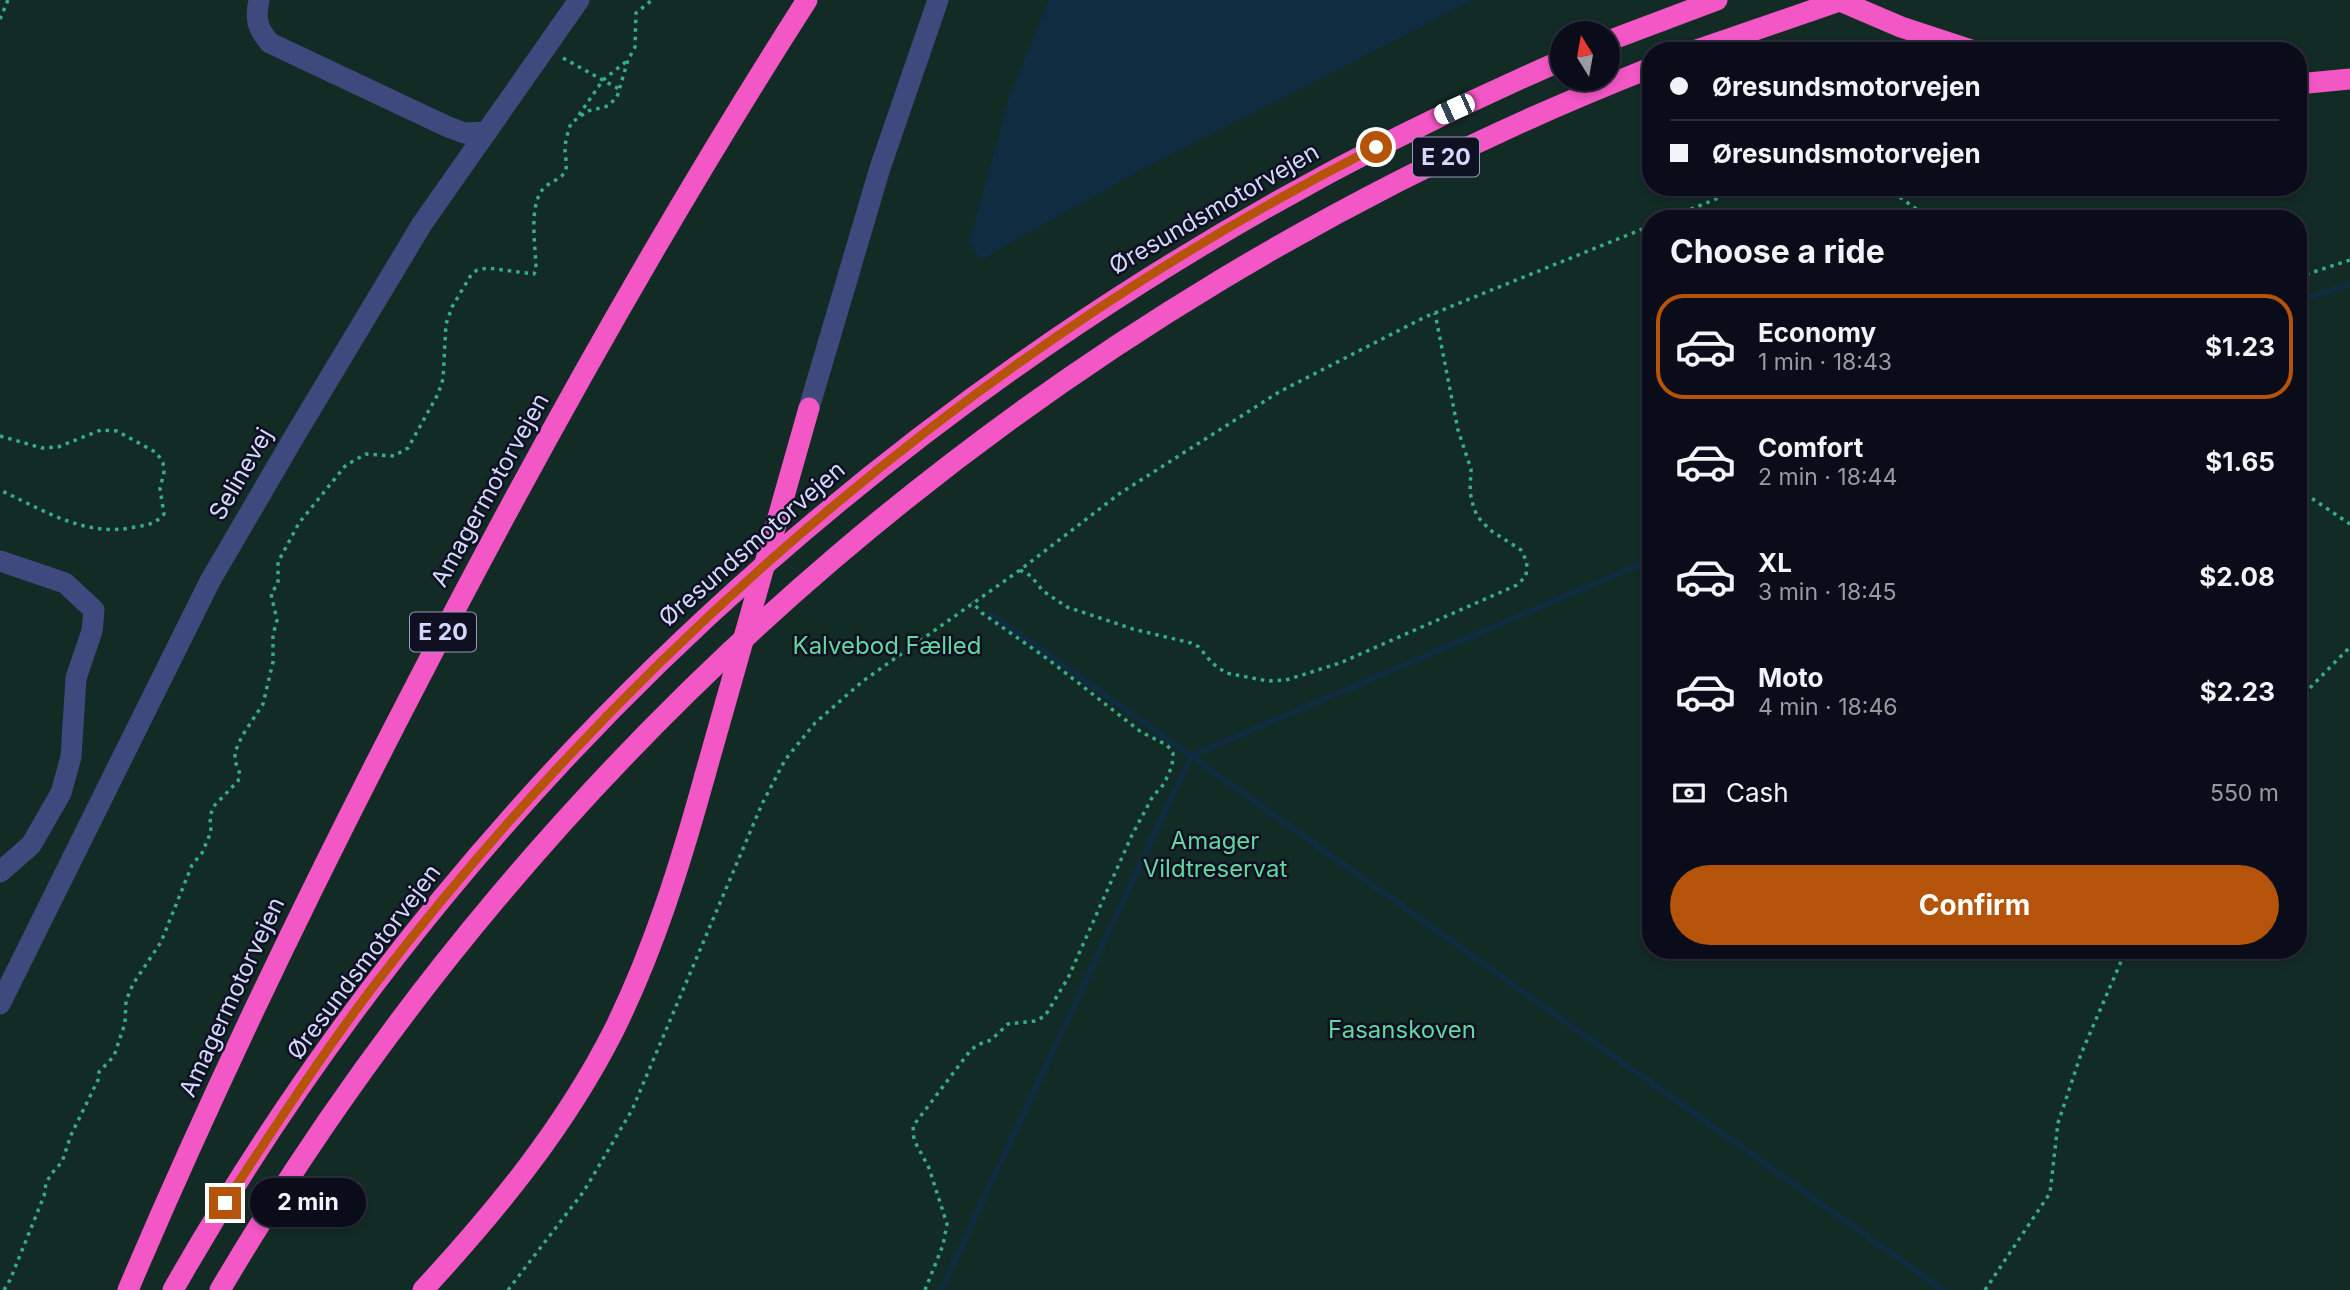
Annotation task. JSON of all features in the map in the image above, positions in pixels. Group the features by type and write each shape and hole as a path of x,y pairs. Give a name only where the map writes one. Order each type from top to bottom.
{"highway":[{"name":"Amagermotorvejen","path":"128,1290 188,1152 291,933 451,617 617,314 807,0"},
{"path":"1620,36 1717,0"},
{"path":"1720,42 1840,0 1901,27 1947,42"},
{"name":"Øresundsmotorvejen","path":"173,1290 225,1203 306,1080 372,989 433,912 537,789 597,725 667,655 783,548 900,451 979,391 1132,287 1269,205 1346,163 1434,118 1550,66"},
{"name":"E 20","path":"220,1290 346,1092 398,1021 509,883 567,816 663,716 753,628 819,570 956,458 1111,349 1218,281 1356,203 1446,157 1642,71"},
{"path":"2307,82 2350,79"},
{"path":"423,1290 491,1213 545,1144 613,1032 636,983 663,912 705,775 809,408"}],"street":[{"path":"259,0 256,20 259,31 270,43 446,126 464,133 487,132"},
{"name":"Selinevej","path":"3,994 210,582 422,224 579,0"},
{"path":"809,408 880,168 938,0"},
{"path":"0,561 65,583 94,610 92,631 76,678 71,757 61,793 31,845 0,872"}],"path":[{"path":"0,19 8,0"},
{"path":"4,1290 44,1196 46,1184 61,1162 98,1080 99,1072 114,1056 125,1023 127,1001 133,984 161,942 192,865 202,853 211,832 210,817 213,807 238,781 240,774 235,752 263,704 273,662 273,635 277,620 271,594 278,583 278,562 299,523 346,466 366,454 394,456 408,448 438,394 443,379 446,324 452,307 471,275 477,270 488,268 534,274 537,270 534,224 537,199 544,188 565,172 567,135 571,123 588,111 608,106 617,97 628,60 635,47 636,12 652,0"},
{"path":"559,56 619,89"},
{"path":"578,117 603,80 628,60"},
{"path":"1689,210 1723,196"},
{"path":"1898,196 1918,210"},
{"path":"508,1290 584,1191 632,1110 762,804 785,760 815,723 863,681 1020,570 1119,494 1279,392 1435,313 1642,229"},
{"path":"2307,274 2350,260"},
{"path":"1020,570 1031,576 1043,591 1067,607 1133,629 1191,643 1227,673 1268,681 1286,680 1340,663 1517,585 1526,576 1527,562 1521,550 1490,530 1477,516 1473,505 1470,492 1471,470 1458,430 1435,313"},
{"path":"0,436 42,448 58,447 101,430 117,431 157,453 163,463 160,489 164,514 156,523 124,530 90,528 69,523 0,490"},
{"path":"2307,495 2350,524"},
{"path":"925,1290 943,1245 947,1224 929,1168 914,1140 913,1126 977,1045 991,1040 1008,1024 1035,1021 1045,1016 1068,978 1132,835 1153,796 1164,784 1172,766 1173,753 1167,745 1141,732 1049,660 982,613 972,602"},
{"path":"2307,691 2350,647"},
{"path":"1985,1290 2050,1193 2058,1123 2081,1054 2122,959"}],"green space":[{"name":"Kalvebod Fælled","path":"0,0 2350,0 2350,1290 0,1290"}],"water":[{"path":"1049,0 1474,0 1132,175 981,260 969,242 1011,91"}],"waterway":[{"path":"2307,298 2350,284"},
{"path":"941,1290 1191,756 1642,563"},
{"path":"991,614 1943,1290"}],"route":[{"path":"225,1203 346,1024 466,871 597,725 721,604 783,548 902,449 1059,335 1132,287 1280,198 1376,147"}],"park label":[{"name":"Amager Vildtreservat","path":"1215,855"},
{"name":"Fasanskoven","path":"1402,1030"}]}
